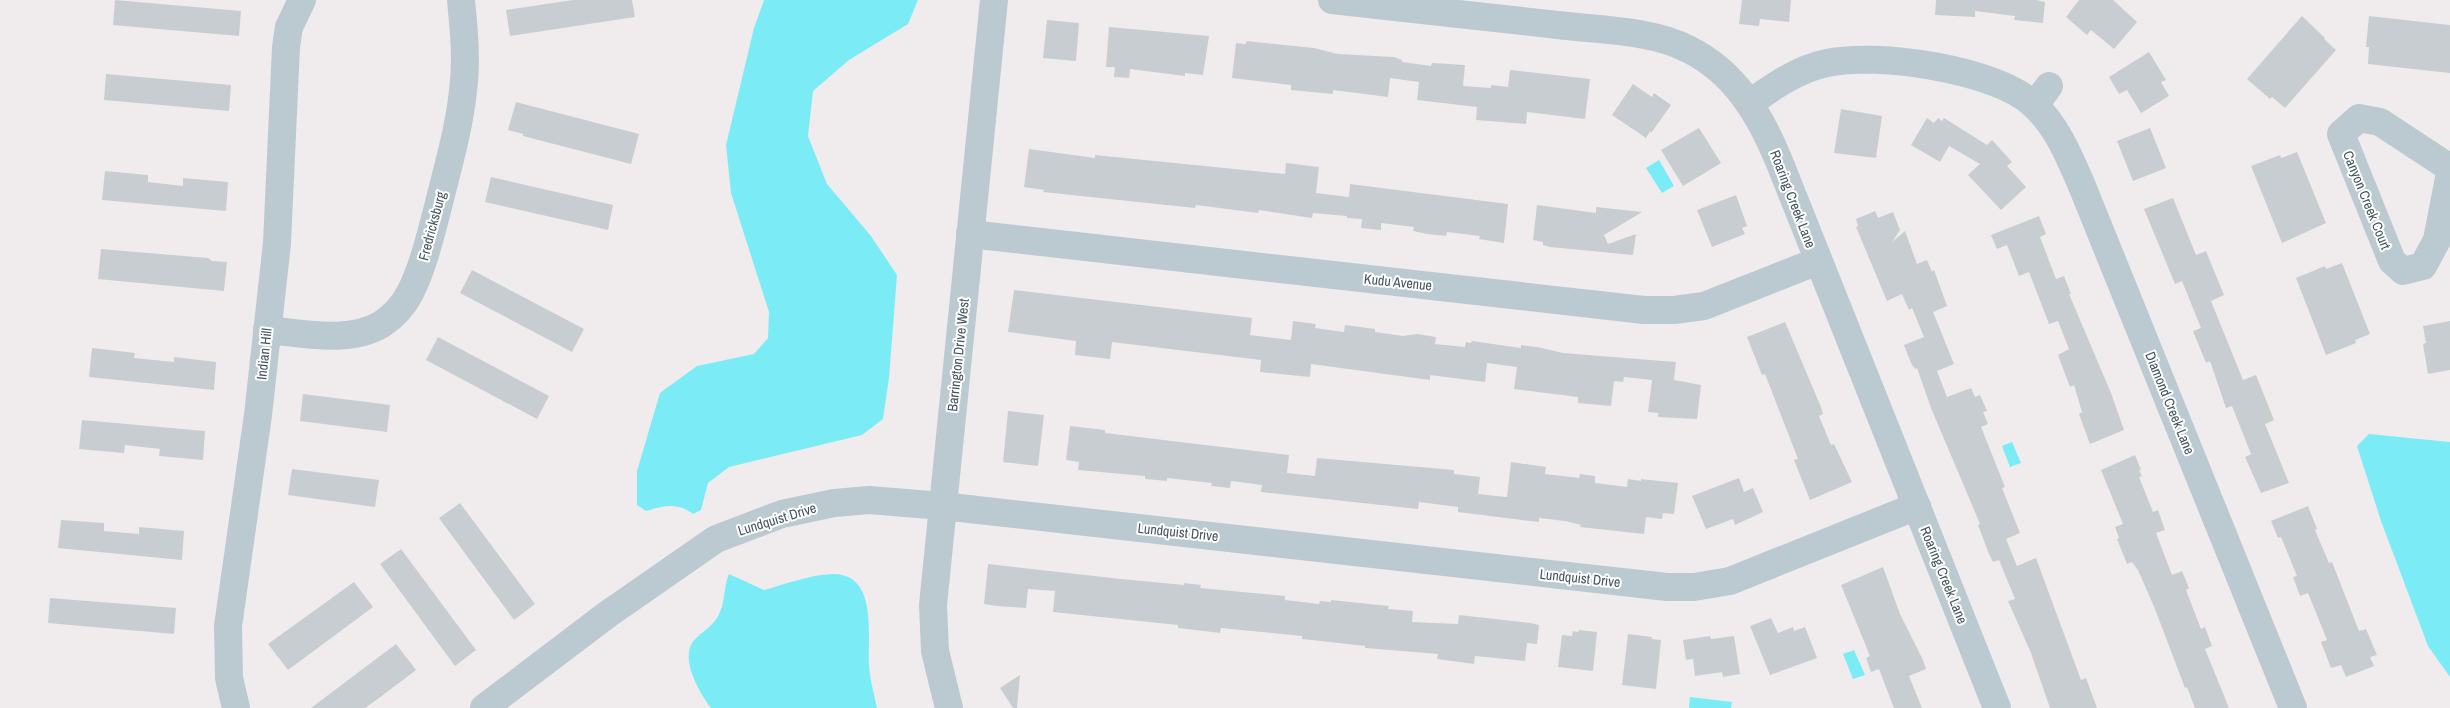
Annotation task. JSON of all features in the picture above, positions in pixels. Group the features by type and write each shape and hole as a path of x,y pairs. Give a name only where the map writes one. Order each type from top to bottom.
{"street":[{"name":"Indian Hill","path":"236,708 229,678 228,626 258,415 277,243 286,47 289,27 302,0"},
{"name":"Fredricksburg","path":"266,330 332,336 354,334 381,324 394,316 404,304 419,273 459,118 464,90 461,0"},
{"name":"Barrington Drive West","path":"949,708 935,651 933,605 994,0"},
{"name":"Roaring Creek Lane","path":"1332,0 1603,30 1665,40 1688,49 1711,63 1750,103 1768,135 1997,708"},
{"name":"Diamond Creek Lane","path":"1750,103 1790,77 1810,68 1828,62 1867,59 1959,71 1987,79 2011,90 2042,96 2059,138 2082,186 2292,708"},
{"name":"Canyon Creek Court","path":"2450,168 2380,122 2359,118 2341,134 2392,261 2402,271 2423,266 2437,240 2450,172"},
{"name":"Kudu Avenue","path":"970,234 1644,310 1674,310 1704,306 1818,261"},
{"name":"Lundquist Drive","path":"484,708 608,614 716,539 750,524 816,506 869,500 942,506 1666,587 1694,587 1730,580 1917,506"}],"water":[{"path":"764,0 918,0 908,24 849,60 813,91 808,136 827,184 871,236 897,275 889,378 883,419 862,435 729,467 708,483 701,510 693,514 676,506 646,511 637,505 637,471 660,393 697,366 754,354 768,338 769,312 731,193 726,145 754,28"},
{"path":"1659,160 1674,186 1662,193 1646,168"},
{"path":"2369,434 2450,442 2450,677 2428,646 2381,521 2357,446"},
{"path":"2012,442 2021,463 2010,467 2002,446"},
{"path":"729,574 764,590 806,578 832,574 847,576 857,584 864,595 867,609 871,682 877,708 711,708 693,677 690,668 689,651 692,643 711,625 720,613"},
{"path":"1854,650 1865,675 1853,679 1843,654"},
{"path":"1690,697 1732,702 1731,708 1689,708"}],"building":[{"path":"115,0 241,11 239,36 113,25"},
{"path":"573,0 632,0 635,17 510,36 506,10"},
{"path":"1742,0 1791,0 1789,22 1760,19 1759,26 1739,24"},
{"path":"1936,0 2036,0 2045,2 2043,23 2014,20 2015,16 1975,11 1975,17 1935,15"},
{"path":"2079,0 2113,0 2137,22 2114,49 2091,30 2087,35 2066,17"},
{"path":"2302,16 2336,50 2285,108 2272,97 2270,99 2247,79"},
{"path":"2369,16 2450,25 2450,73 2368,64 2369,47 2366,47"},
{"path":"1047,20 1079,23 1076,61 1043,58"},
{"path":"1109,27 1209,36 1203,75 1185,73 1185,76 1130,69 1129,78 1114,77 1115,67 1106,67"},
{"path":"1246,41 1314,48 1338,54 1394,57 1402,60 1402,62 1431,66 1432,63 1465,65 1463,86 1491,88 1491,85 1508,87 1510,70 1590,79 1585,119 1527,112 1526,124 1476,120 1477,107 1417,100 1419,82 1390,78 1388,97 1333,90 1333,94 1291,90 1291,85 1232,78 1236,43 1246,44"},
{"path":"2149,52 2166,80 2161,82 2169,96 2141,113 2127,90 2119,94 2109,77"},
{"path":"106,74 231,85 229,111 104,100"},
{"path":"1633,84 1652,97 1654,93 1671,105 1646,138 1612,115"},
{"path":"516,102 639,134 631,164 523,136 523,134 508,130"},
{"path":"1841,109 1882,116 1876,158 1834,153"},
{"path":"1927,118 1934,123 1938,118 1942,121 1944,118 1987,145 1992,140 2012,162 2007,166 2026,187 2001,210 1968,175 1980,164 1949,146 1940,162 1911,145"},
{"path":"1699,128 1721,163 1683,186 1661,150"},
{"path":"2150,128 2166,168 2133,181 2117,141"},
{"path":"1029,149 1095,158 1095,155 1285,174 1286,163 1319,167 1316,193 1349,197 1350,184 1508,204 1504,243 1479,239 1480,236 1447,232 1446,236 1427,234 1413,231 1414,227 1381,223 1381,230 1361,228 1362,219 1347,218 1347,216 1313,213 1312,218 1259,210 1258,213 1196,205 1195,208 1043,192 1044,190 1024,187"},
{"path":"2297,152 2326,223 2282,243 2251,166 2280,155 2281,158"},
{"path":"105,171 148,175 148,182 183,186 183,178 228,182 226,211 102,200"},
{"path":"491,177 613,205 608,230 485,202"},
{"path":"1736,195 1747,226 1742,228 1745,234 1712,247 1697,210"},
{"path":"2173,198 2196,255 2206,251 2224,295 2211,301 2243,380 2256,375 2274,420 2265,424 2289,483 2261,493 2245,457 2251,454 2232,406 2226,408 2210,361 2206,363 2193,331 2201,328 2182,281 2175,284 2144,209"},
{"path":"1537,205 1596,213 1596,207 1642,212 1604,235 1608,244 1636,234 1633,255 1550,247 1543,245 1543,242 1533,240"},
{"path":"1875,211 1878,218 1893,212 1900,230 1892,242 1905,231 1917,264 1927,260 1932,272 1934,270 1947,306 1933,312 1954,364 1937,371 1947,397 1971,388 1975,397 1980,395 1987,411 1983,412 1988,424 1981,427 2005,487 2002,488 2020,533 2006,539 2017,566 2036,558 2081,680 2086,678 2097,708 2050,708 2031,653 2008,601 2015,599 1999,560 1993,562 1989,554 1978,525 1980,524 1931,408 1917,368 1915,369 1911,363 1904,345 1924,337 1912,308 1909,310 1902,294 1887,301 1856,227 1858,226 1856,219"},
{"path":"2039,216 2046,234 2040,237 2056,279 2064,276 2071,294 2069,294 2111,393 2124,430 2090,444 2079,414 2082,412 2074,385 2070,387 2058,355 2069,349 2058,321 2049,324 2029,272 2019,276 2007,245 1997,249 1991,235"},
{"path":"101,249 208,258 212,261 227,262 224,291 98,279"},
{"path":"2342,263 2370,334 2355,340 2356,343 2326,355 2296,278 2325,266 2326,269"},
{"path":"472,270 584,329 572,352 460,293"},
{"path":"1014,290 1252,318 1250,335 1291,340 1293,321 1316,324 1315,328 1344,332 1345,325 1375,329 1375,332 1403,336 1417,334 1436,337 1435,344 1465,347 1466,342 1471,343 1472,341 1521,348 1521,345 1537,347 1563,353 1676,362 1674,380 1701,385 1697,419 1658,417 1658,413 1648,412 1652,380 1624,377 1623,382 1614,381 1611,406 1578,403 1578,397 1514,389 1517,367 1487,363 1485,382 1430,375 1430,380 1311,364 1310,377 1260,372 1261,360 1112,342 1110,359 1075,355 1076,341 1008,332"},
{"path":"2450,321 2450,370 2428,374 2423,344 2426,343 2423,326"},
{"path":"1785,322 1821,407 1823,414 1819,416 1831,445 1834,444 1852,482 1810,500 1794,460 1798,459 1765,374 1762,375 1747,337"},
{"path":"438,337 549,396 537,419 426,360"},
{"path":"92,348 135,353 134,358 174,362 174,357 216,362 214,390 89,377"},
{"path":"303,394 390,405 387,432 300,421"},
{"path":"1008,411 1044,415 1038,466 1003,462"},
{"path":"82,420 205,431 203,460 159,456 160,449 125,445 124,453 79,449"},
{"path":"1070,426 1105,430 1105,433 1289,455 1287,473 1315,476 1317,458 1454,470 1454,474 1480,477 1478,494 1507,497 1511,462 1546,467 1545,474 1579,478 1580,474 1595,476 1595,483 1627,487 1628,479 1641,481 1641,479 1678,483 1674,514 1663,513 1662,519 1646,517 1644,534 1580,527 1581,525 1565,521 1539,518 1539,522 1458,512 1458,507 1419,502 1418,509 1261,492 1262,485 1231,481 1230,488 1211,486 1212,483 1167,478 1167,481 1145,479 1145,476 1078,470 1079,462 1066,460"},
{"path":"2135,455 2141,470 2139,470 2142,476 2139,477 2153,512 2158,510 2165,530 2156,533 2172,575 2182,571 2189,588 2186,590 2201,629 2205,627 2212,646 2205,649 2229,708 2195,708 2187,687 2185,688 2138,570 2132,562 2127,564 2117,539 2119,538 2115,527 2123,524 2101,470"},
{"path":"292,469 379,480 375,507 288,495"},
{"path":"1739,478 1744,492 1753,488 1763,512 1735,525 1733,519 1706,529 1692,496"},
{"path":"460,503 535,604 514,620 439,518"},
{"path":"2308,506 2317,529 2315,530 2329,563 2332,562 2359,631 2366,629 2377,655 2370,657 2374,666 2346,677 2341,665 2331,668 2321,642 2327,640 2308,593 2300,596 2293,577 2297,576 2281,537 2278,538 2271,521"},
{"path":"61,520 104,523 104,531 139,534 139,527 184,531 182,560 58,548"},
{"path":"401,549 476,650 455,666 380,564"},
{"path":"988,564 1121,579 1201,585 1200,588 1285,596 1285,600 1319,604 1320,601 1331,602 1331,600 1389,606 1388,609 1413,611 1412,622 1458,624 1459,615 1531,623 1539,625 1537,644 1527,643 1525,661 1475,656 1474,664 1437,659 1438,654 1365,648 1365,646 1302,639 1302,636 1221,628 1220,633 1178,628 1178,625 1053,612 1055,591 1028,589 1026,608 997,606 984,604"},
{"path":"1883,567 1900,614 1926,669 1909,676 1922,708 1894,708 1879,669 1871,672 1866,658 1870,656 1841,585"},
{"path":"354,582 373,607 288,670 268,644"},
{"path":"50,598 176,608 174,634 48,623"},
{"path":"1771,618 1778,633 1793,627 1794,631 1805,627 1817,658 1770,675 1750,626"},
{"path":"1579,630 1597,632 1593,671 1558,667 1562,635 1572,636 1573,631 1578,632"},
{"path":"1628,634 1661,640 1656,689 1622,685"},
{"path":"1710,636 1711,639 1734,636 1740,674 1723,677 1722,672 1695,676 1693,659 1686,660 1683,640"},
{"path":"396,644 416,670 383,695 365,708 311,708"},
{"path":"1020,675 1017,708 1013,708 1000,688"}]}
